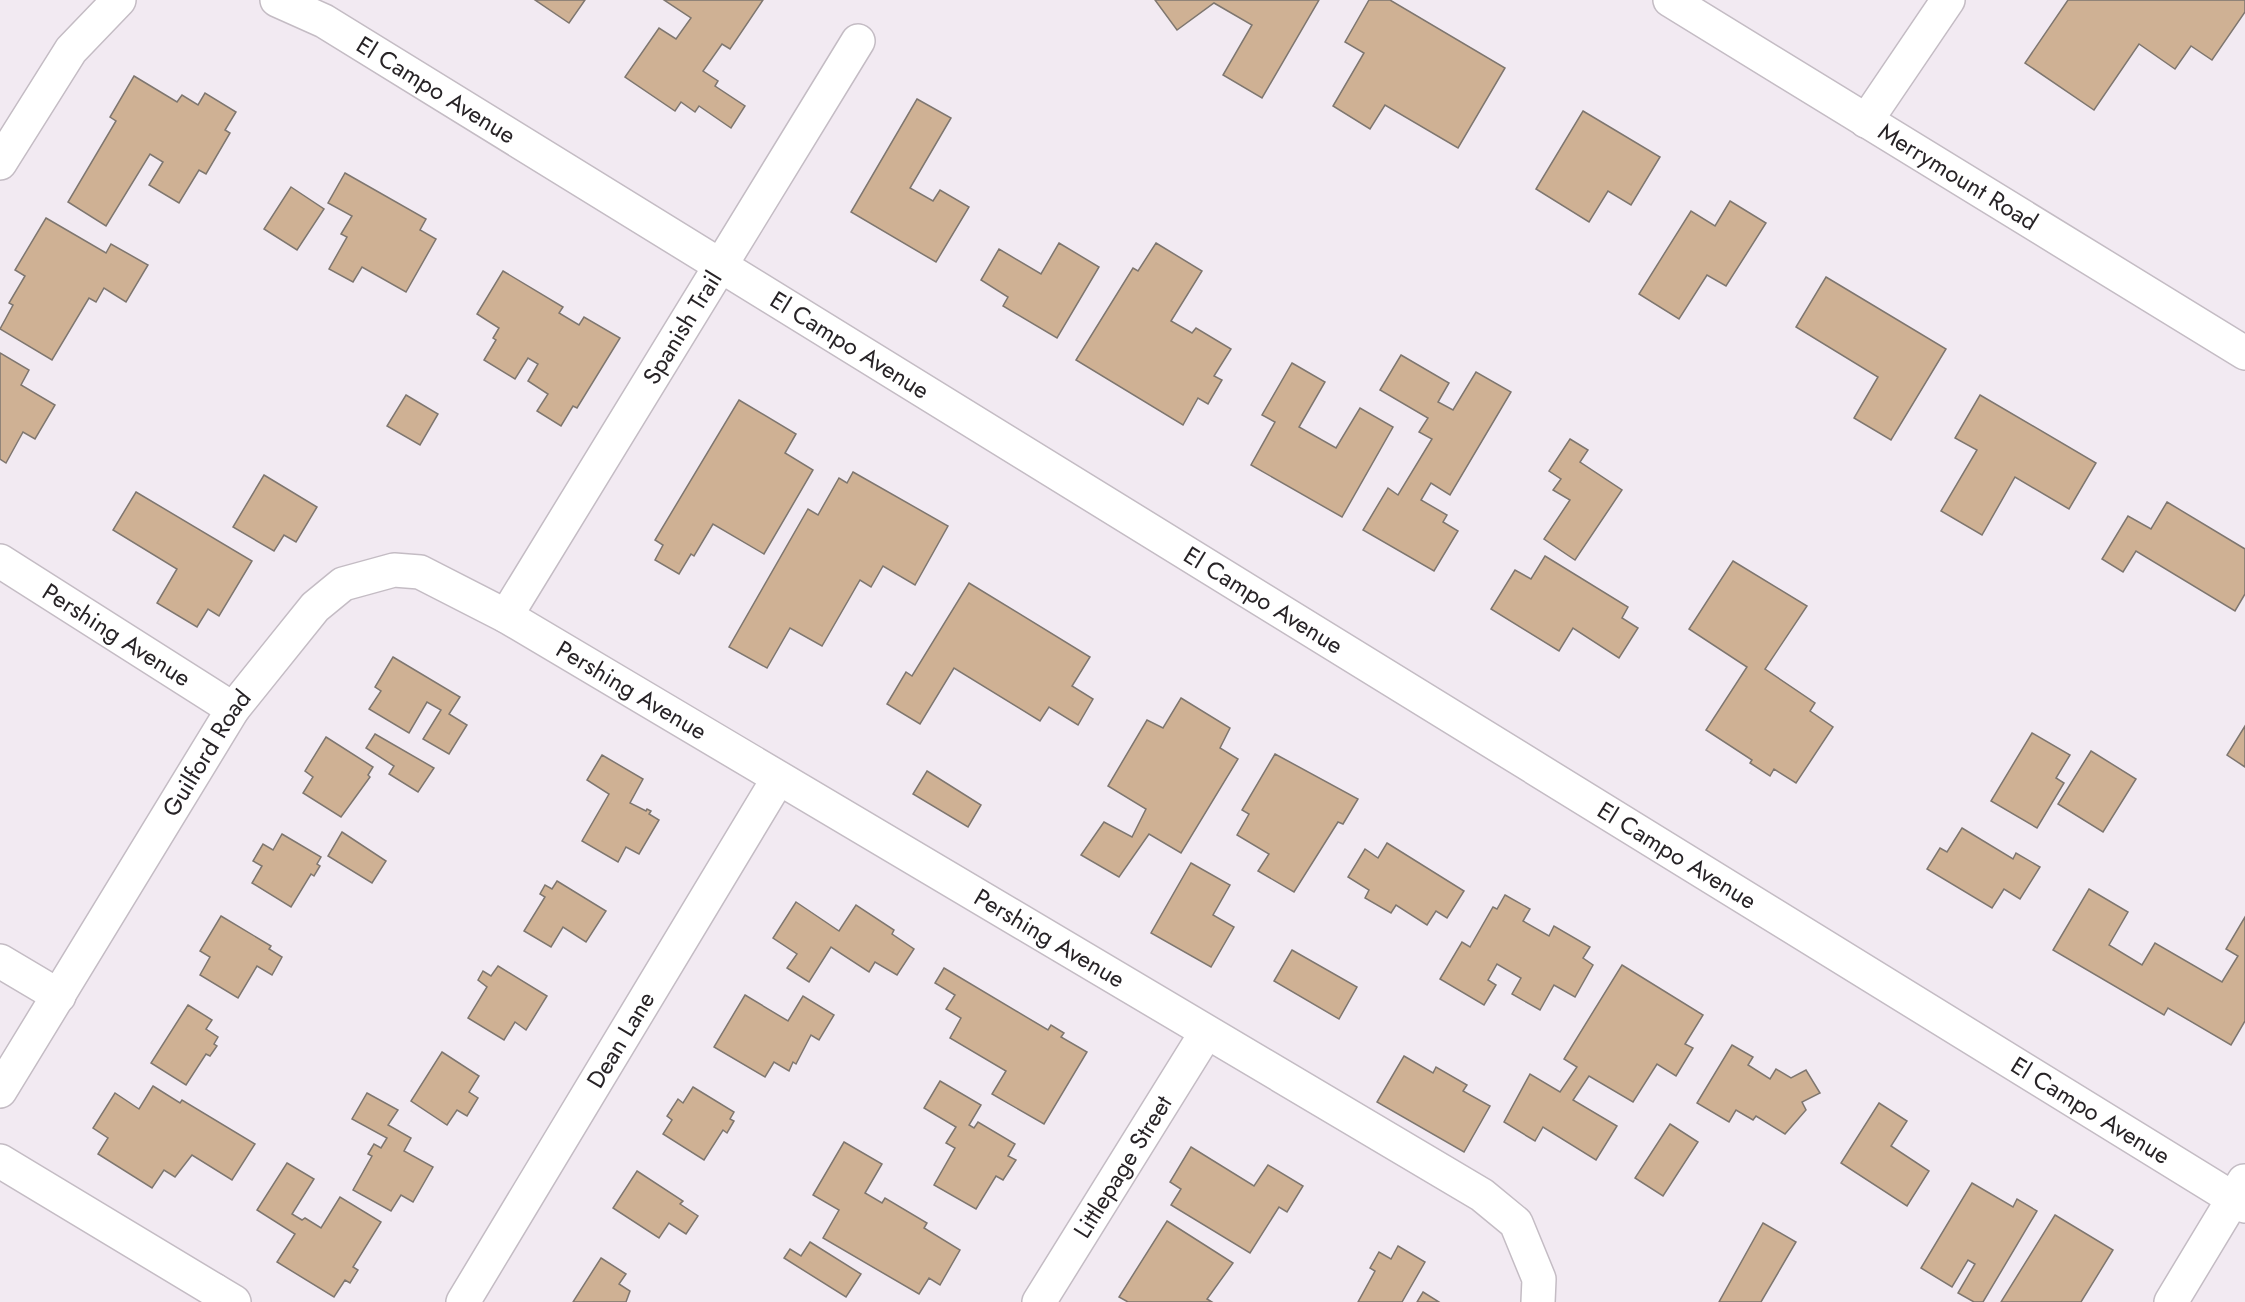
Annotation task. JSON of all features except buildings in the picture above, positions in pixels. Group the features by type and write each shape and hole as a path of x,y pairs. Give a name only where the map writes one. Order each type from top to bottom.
{"street":[{"path":"0,163 70,50 119,0"},
{"name":"El Campo Avenue","path":"277,0 324,21 2241,1195"},
{"name":"Merrymount Road","path":"1670,0 1866,121 2241,344"},
{"path":"1866,121 1948,0"},
{"name":"Spanish Trail","path":"506,616 723,265 858,41"},
{"name":"Pershing Avenue","path":"0,561 233,709"},
{"name":"Guilford Road","path":"0,1091 233,709 315,607 343,584 394,570 420,572 506,616"},
{"name":"Pershing Avenue","path":"506,616 1482,1195 1516,1223 1539,1279 1538,1302"},
{"name":"Dean Lane","path":"463,1302 778,779"},
{"path":"0,961 59,996"},
{"name":"Littlepage Street","path":"1039,1302 1206,1033"},
{"path":"0,1161 226,1298"},
{"path":"2171,1302 2241,1195"}]}
